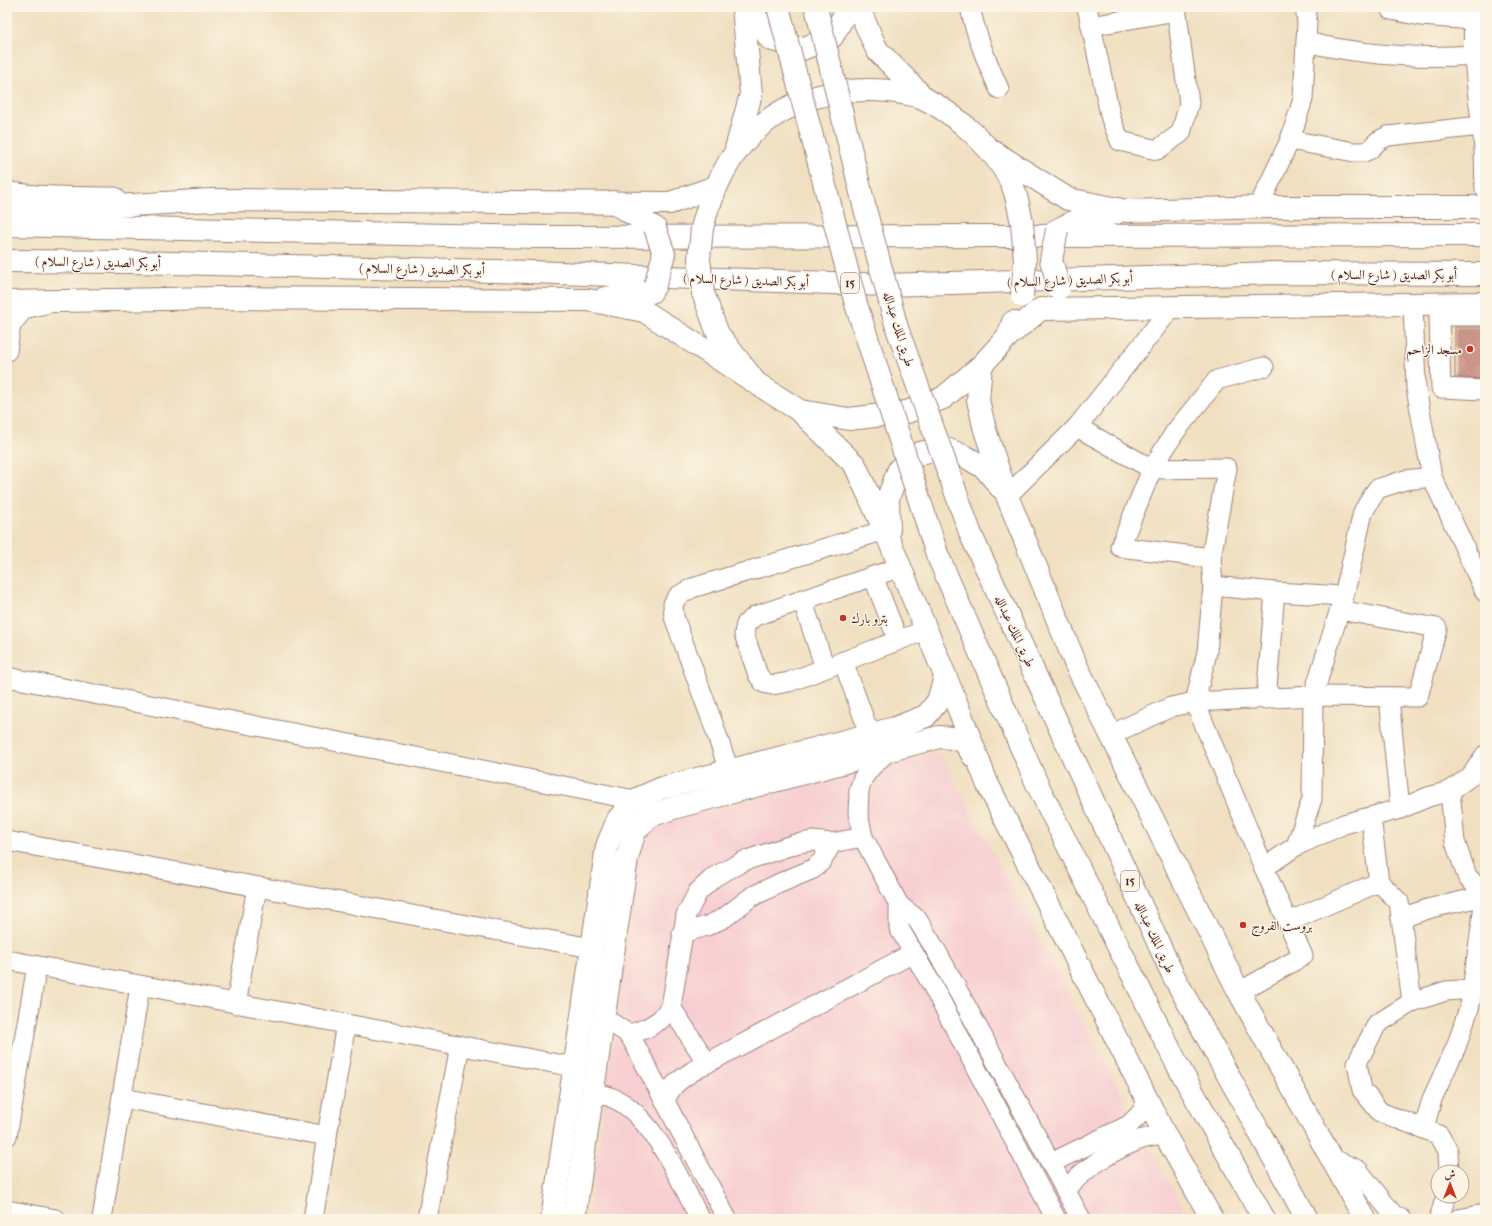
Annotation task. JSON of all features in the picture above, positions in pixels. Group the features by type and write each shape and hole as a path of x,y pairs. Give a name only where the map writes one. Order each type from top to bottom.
{"main road":[{"path":"734,154 751,94 743,7"},
{"path":"750,7 770,39 802,49 832,37 845,14 846,7"},
{"name":"15","path":"778,7 856,304 937,554 1038,786 1178,1066 1264,1219"},
{"name":"طريق الملك عبدالله","path":"816,7 865,209 897,328 971,535 1173,975 1307,1219"},
{"path":"858,7 877,50 924,98 957,120 989,149 1068,199 1127,211"},
{"path":"756,383 718,334 703,293 699,259 702,228 708,207 715,187 734,154 760,125 782,110 819,95 857,90 886,90 924,98"},
{"path":"989,149 1011,183 1022,223 1025,260 1022,296 1008,336"},
{"path":"7,212 211,200 670,203 715,187"},
{"path":"7,302 218,298 588,300 651,292 664,254 654,228 613,202"},
{"path":"1089,307 1068,296 1059,288 1051,260 1057,230 1078,220 1127,211 1258,208 1485,208"},
{"path":"7,225 535,237 1485,235"},
{"name":"( شارع السلام ) أبو بكر الصديق","path":"7,262 134,262 531,272 886,285 1276,273 1485,274"},
{"path":"588,300 644,311 800,411 855,465 888,533 987,783"},
{"path":"800,411 849,419 907,412 943,398 981,366 1008,336 1041,309 1089,307 1171,308 1485,303"},
{"path":"981,366 978,400 985,430 1007,496 1076,665 1239,992 1365,1219"},
{"path":"888,533 888,498 899,469 920,453 944,448 966,457 985,468 1007,496"},
{"path":"552,1219 607,846 618,819 635,800 662,788 870,735 895,728 926,716 938,701 945,676"},
{"path":"575,1218 627,858 635,831 650,816 673,808 939,738 957,738 967,745 1165,1135 1212,1219"}],"street":[{"path":"970,7 974,26 983,53 999,89"},
{"path":"1087,7 1091,26 1111,119 1120,142 1157,150 1181,133 1189,103 1176,9 1091,26"},
{"path":"1258,208 1290,140 1303,99 1307,22 1305,7"},
{"path":"1390,7 1391,10 1421,16 1474,14 1477,95 1483,129 1485,189"},
{"path":"1306,42 1334,49 1381,54 1441,57 1475,55"},
{"path":"1290,140 1354,152 1364,152 1369,150 1378,141 1388,136 1483,129"},
{"path":"7,191 21,194 57,196"},
{"path":"7,196 211,200"},
{"path":"7,351 11,325 24,309 59,301"},
{"path":"1413,304 1416,388 1432,476 1483,584"},
{"path":"1007,496 1077,427 1171,308"},
{"path":"1485,316 1439,316 1441,388 1485,390"},
{"path":"1211,558 1120,547 1152,469 1175,432 1217,380 1264,367"},
{"path":"1077,427 1152,469 1227,468 1211,558 1213,586 1207,652 1195,702 1264,868 1303,956 1239,992"},
{"path":"1296,846 1312,799 1313,696 1342,603 1363,512 1378,489 1406,480 1432,476"},
{"path":"729,771 715,728 674,618 672,604 678,596 692,588 888,533"},
{"path":"901,567 754,616 746,624 744,634 758,675 764,683 772,685 789,682 926,630"},
{"path":"873,576 898,640"},
{"path":"1110,735 1171,707 1195,702 1313,696 1418,698 1437,628 1342,603 1275,592 1213,586"},
{"path":"1266,699 1275,592"},
{"path":"802,599 825,668"},
{"path":"843,661 870,735"},
{"path":"7,677 635,800"},
{"path":"1390,697 1400,808"},
{"path":"888,751 871,767 863,778 859,790 858,814 863,837 899,905 917,919 1081,1219"},
{"path":"1264,868 1296,846 1344,824 1400,808 1428,797 1450,791 1471,776 1485,755"},
{"path":"1424,1128 1432,1099 1456,1047 1470,1005 1485,897 1468,876 1455,842 1450,791"},
{"path":"1371,817 1379,882 1399,902 1412,1002"},
{"path":"628,1035 647,1028 660,1020 670,1007 686,914 698,892 714,877 744,861 795,844 812,841 832,844 863,837"},
{"path":"7,841 592,948"},
{"path":"682,933 707,926 724,918 751,897 813,869 822,861 832,844"},
{"path":"1288,922 1379,882"},
{"path":"236,1004 257,887"},
{"path":"1401,918 1431,908 1485,897"},
{"path":"899,905 899,928 948,1015 1056,1219"},
{"path":"665,1102 669,1091 676,1082 707,1063 913,953"},
{"path":"7,960 574,1067"},
{"path":"7,1136 37,966"},
{"path":"102,1219 140,986"},
{"path":"1449,1164 1448,1151 1439,1135 1380,1112 1362,1090 1357,1063 1377,1024 1412,1002 1446,991 1472,989"},
{"path":"948,1015 965,1005"},
{"path":"670,1007 707,1063"},
{"path":"604,1018 628,1035 727,1219"},
{"path":"313,1219 346,1024"},
{"path":"427,1219 460,1046"},
{"path":"592,1094 602,1094 614,1098 639,1116 664,1151 700,1219"},
{"path":"122,1098 327,1136"},
{"path":"1051,1163 1129,1124 1141,1113 1148,1100"},
{"path":"1066,1191 1071,1183 1080,1174 1096,1163 1138,1141 1165,1135"},
{"path":"1332,1158 1358,1170 1395,1216 1402,1219"},
{"path":"680,1180 701,1169"},
{"path":"1439,1219 1444,1204"},
{"path":"7,1210 56,1219"},
{"path":"1458,1219 1485,1214"}],"shaded area":[{"path":"939,752 1189,1219 588,1219 638,860 647,834 667,821"}],"building":[{"name":"مسجد الزاحم","path":"1455,327 1485,327 1485,379 1455,378"}],"place":[{"name":"مسجد الزاحم","path":"1470,349"},
{"name":"بترو بارك","path":"843,618"},
{"name":"بروست الفروج","path":"1243,925"}]}
